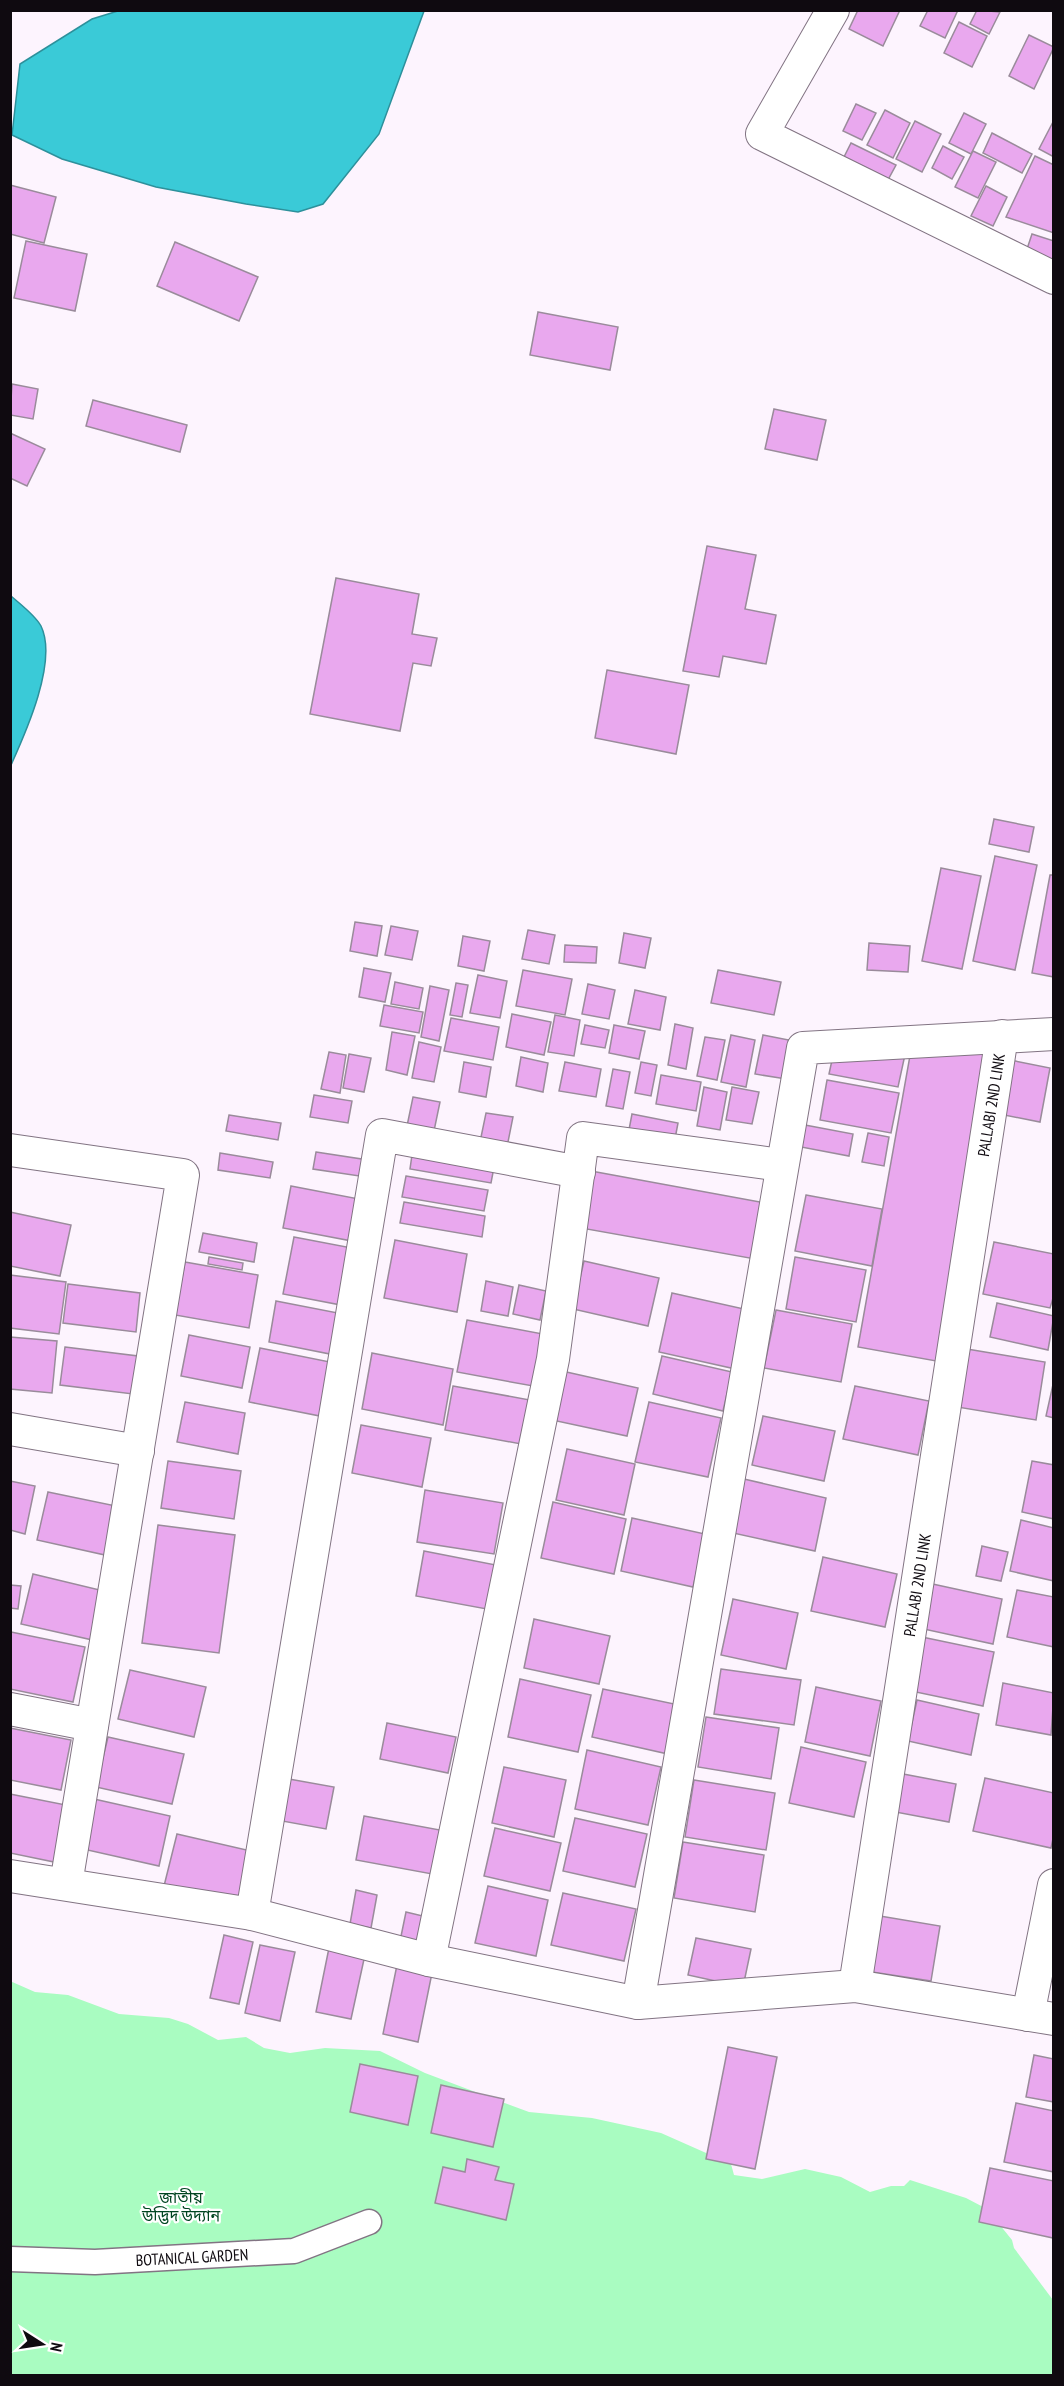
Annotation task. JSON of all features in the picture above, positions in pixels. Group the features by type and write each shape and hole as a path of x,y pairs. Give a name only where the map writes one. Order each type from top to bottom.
{"street":[{"path":"833,10 762,134 1053,278"},
{"name":"PALLABI 2ND LINK","path":"855,1986 1002,1035 1053,1034"},
{"path":"638,2003 803,1048 1002,1035"},
{"path":"252,1914 382,1135 579,1173"},
{"path":"429,1960 553,1359 583,1138 781,1165"},
{"path":"10,1150 183,1176 66,1884"},
{"path":"10,1429 138,1451"},
{"path":"10,1708 92,1725"},
{"path":"10,1876 252,1914 429,1960 638,2003 855,1986 1041,2017 1053,1885"},
{"name":"BOTANICAL GARDEN","path":"10,2259 95,2262 294,2251 369,2222"}],"green space":[{"name":"জাতীয় উদ্ভিদ উদ্যান","path":"10,1981 35,1992 68,1995 119,2014 169,2018 188,2024 218,2040 246,2037 264,2048 290,2053 325,2048 380,2051 425,2073 529,2112 592,2118 661,2133 731,2164 734,2175 762,2179 805,2169 841,2177 870,2192 891,2186 904,2186 910,2180 966,2198 987,2209 1012,2240 1014,2248 1053,2300 1053,2375 11,2375"}],"water":[{"path":"121,10 424,11 379,134 323,204 298,212 156,187 62,159 12,135 20,64 92,19"},
{"path":"11,596 41,626 46,658 32,716 11,765"}],"building":[{"path":"858,10 900,10 883,46 849,29"},
{"path":"928,10 958,10 945,38 920,26"},
{"path":"977,10 1000,12 989,34 970,24"},
{"path":"959,22 987,36 972,67 944,53"},
{"path":"1029,35 1054,47 1034,89 1009,76"},
{"path":"856,104 876,113 862,140 843,131"},
{"path":"885,110 910,123 893,158 867,145"},
{"path":"964,113 986,124 971,154 949,143"},
{"path":"1054,120 1054,157 1039,149"},
{"path":"915,121 941,134 922,172 896,159"},
{"path":"992,133 1032,154 1022,173 983,153"},
{"path":"851,143 896,165 883,189 839,167"},
{"path":"943,146 964,157 952,179 932,168"},
{"path":"973,151 996,162 978,198 955,187"},
{"path":"1035,156 1054,165 1054,233 1006,217"},
{"path":"10,185 56,197 44,243 10,234"},
{"path":"986,186 1007,197 993,226 971,216"},
{"path":"1032,234 1054,241 1054,271 1023,261"},
{"path":"26,241 87,254 75,311 14,298"},
{"path":"175,242 258,277 239,321 157,286"},
{"path":"538,312 618,327 610,370 530,355"},
{"path":"12,384 38,389 33,419 10,415"},
{"path":"93,400 187,425 180,452 86,426"},
{"path":"774,409 826,420 817,460 765,449"},
{"path":"10,433 45,449 27,486 10,478"},
{"path":"707,546 756,555 745,609 776,615 766,664 723,656 719,677 683,671"},
{"path":"336,578 419,594 412,634 437,638 431,666 413,663 400,731 310,714"},
{"path":"607,670 689,685 676,754 595,738"},
{"path":"994,819 1034,827 1029,852 989,844"},
{"path":"995,856 1037,865 1015,970 973,961"},
{"path":"941,868 981,876 962,969 922,961"},
{"path":"1050,875 1054,875 1054,977 1032,973"},
{"path":"355,922 382,926 377,956 350,951"},
{"path":"391,926 418,931 412,960 385,955"},
{"path":"528,930 555,935 549,964 522,959"},
{"path":"624,933 651,938 645,968 619,963"},
{"path":"463,936 490,941 484,971 458,966"},
{"path":"869,943 910,946 908,972 867,970"},
{"path":"565,945 597,947 596,963 564,962"},
{"path":"364,968 391,973 385,1002 359,997"},
{"path":"523,970 572,979 565,1015 516,1006"},
{"path":"718,970 781,982 774,1015 711,1003"},
{"path":"478,975 507,981 500,1018 470,1013"},
{"path":"395,982 423,988 419,1009 391,1004"},
{"path":"456,983 468,985 462,1017 450,1015"},
{"path":"588,984 615,990 609,1019 582,1014"},
{"path":"430,986 449,990 439,1041 421,1037"},
{"path":"635,990 666,997 660,1030 628,1024"},
{"path":"384,1005 423,1012 419,1033 380,1026"},
{"path":"512,1014 551,1022 544,1055 506,1047"},
{"path":"555,1015 580,1020 574,1056 548,1052"},
{"path":"451,1018 499,1027 493,1060 444,1051"},
{"path":"675,1024 693,1028 686,1069 668,1065"},
{"path":"585,1025 609,1030 605,1048 581,1044"},
{"path":"614,1025 645,1031 639,1059 609,1053"},
{"path":"392,1032 415,1036 407,1075 386,1070"},
{"path":"731,1035 755,1040 746,1087 721,1082"},
{"path":"763,1035 794,1041 786,1079 755,1074"},
{"path":"705,1037 725,1040 717,1080 697,1076"},
{"path":"419,1042 441,1047 434,1082 412,1078"},
{"path":"906,1050 898,1087 829,1074 834,1051"},
{"path":"911,1050 992,1054 936,1361 858,1347"},
{"path":"329,1052 346,1055 340,1093 321,1089"},
{"path":"349,1054 371,1058 364,1092 343,1088"},
{"path":"521,1057 548,1063 543,1092 516,1086"},
{"path":"1010,1060 1050,1068 1040,1122 999,1114"},
{"path":"464,1062 491,1067 486,1097 459,1092"},
{"path":"565,1062 601,1069 596,1097 559,1091"},
{"path":"641,1062 657,1065 651,1096 635,1093"},
{"path":"613,1069 630,1072 623,1109 606,1106"},
{"path":"661,1075 701,1082 696,1111 656,1104"},
{"path":"827,1080 899,1093 891,1133 820,1120"},
{"path":"704,1087 727,1092 720,1130 697,1126"},
{"path":"732,1087 759,1092 752,1124 726,1120"},
{"path":"314,1095 352,1101 348,1123 310,1117"},
{"path":"413,1097 440,1102 434,1131 407,1126"},
{"path":"486,1113 513,1117 507,1147 480,1142"},
{"path":"632,1114 678,1123 674,1144 628,1135"},
{"path":"229,1115 281,1123 278,1140 226,1131"},
{"path":"805,1125 853,1134 849,1156 801,1147"},
{"path":"868,1133 889,1137 884,1166 862,1162"},
{"path":"413,1148 495,1162 491,1183 410,1169"},
{"path":"316,1152 368,1160 366,1177 313,1169"},
{"path":"220,1153 273,1162 270,1178 218,1170"},
{"path":"591,1171 765,1203 755,1259 581,1228"},
{"path":"406,1176 488,1190 484,1211 402,1197"},
{"path":"291,1186 359,1199 352,1241 283,1228"},
{"path":"806,1195 882,1209 872,1266 795,1251"},
{"path":"404,1202 485,1216 482,1237 400,1223"},
{"path":"10,1212 71,1225 60,1276 10,1266"},
{"path":"203,1233 257,1243 254,1262 199,1252"},
{"path":"294,1237 352,1248 341,1305 283,1294"},
{"path":"395,1240 467,1254 457,1312 384,1298"},
{"path":"994,1242 1054,1254 1054,1295 1050,1308 983,1294"},
{"path":"209,1257 243,1263 242,1270 208,1264"},
{"path":"795,1257 866,1270 856,1322 786,1309"},
{"path":"584,1261 659,1278 648,1326 573,1309"},
{"path":"185,1262 258,1275 249,1328 175,1315"},
{"path":"10,1275 66,1282 59,1334 10,1328"},
{"path":"486,1281 513,1287 508,1316 481,1311"},
{"path":"68,1284 140,1293 136,1332 63,1323"},
{"path":"519,1285 546,1291 540,1320 513,1314"},
{"path":"672,1293 753,1311 740,1370 659,1352"},
{"path":"276,1301 338,1313 330,1354 269,1342"},
{"path":"997,1303 1054,1316 1048,1350 990,1337"},
{"path":"776,1310 852,1324 841,1382 764,1368"},
{"path":"467,1320 543,1334 533,1386 457,1372"},
{"path":"189,1335 250,1347 242,1388 181,1376"},
{"path":"10,1337 57,1341 52,1393 10,1389"},
{"path":"65,1347 138,1356 133,1394 60,1385"},
{"path":"260,1348 335,1363 325,1417 249,1402"},
{"path":"967,1349 1045,1362 1036,1420 957,1407"},
{"path":"372,1353 453,1369 443,1425 362,1409"},
{"path":"662,1356 732,1372 723,1411 653,1394"},
{"path":"562,1371 638,1388 627,1436 552,1420"},
{"path":"1054,1380 1054,1418 1046,1416"},
{"path":"453,1386 530,1400 521,1444 445,1430"},
{"path":"855,1386 929,1401 918,1455 843,1439"},
{"path":"185,1402 245,1413 238,1454 177,1442"},
{"path":"649,1402 721,1418 708,1477 635,1462"},
{"path":"763,1416 835,1431 824,1481 752,1465"},
{"path":"361,1425 431,1438 422,1487 352,1473"},
{"path":"567,1449 635,1464 624,1515 556,1500"},
{"path":"168,1461 241,1471 234,1519 161,1508"},
{"path":"1032,1461 1054,1465 1054,1519 1022,1512"},
{"path":"744,1479 826,1498 815,1551 733,1533"},
{"path":"10,1481 35,1486 25,1534 10,1530"},
{"path":"425,1490 503,1503 494,1554 417,1542"},
{"path":"48,1492 116,1506 105,1555 37,1540"},
{"path":"553,1502 626,1519 614,1574 541,1558"},
{"path":"632,1518 705,1534 693,1587 621,1571"},
{"path":"1021,1520 1054,1528 1054,1581 1010,1571"},
{"path":"158,1525 235,1535 219,1653 142,1643"},
{"path":"982,1546 1008,1552 1001,1581 976,1576"},
{"path":"424,1551 501,1566 492,1610 416,1596"},
{"path":"823,1557 897,1574 885,1627 811,1611"},
{"path":"33,1574 108,1592 97,1641 21,1624"},
{"path":"928,1583 1002,1599 993,1644 919,1628"},
{"path":"10,1585 21,1586 18,1609 10,1608"},
{"path":"1017,1590 1054,1597 1054,1647 1007,1637"},
{"path":"733,1599 798,1613 786,1669 721,1655"},
{"path":"534,1619 610,1636 599,1684 524,1668"},
{"path":"11,1632 85,1647 73,1702 10,1689"},
{"path":"922,1637 994,1652 983,1706 911,1691"},
{"path":"721,1669 801,1680 794,1725 714,1714"},
{"path":"130,1670 206,1687 194,1737 118,1719"},
{"path":"520,1679 591,1695 578,1752 508,1737"},
{"path":"1003,1683 1054,1693 1051,1735 996,1725"},
{"path":"816,1687 881,1701 870,1756 805,1742"},
{"path":"603,1689 679,1705 668,1754 592,1737"},
{"path":"917,1700 979,1714 971,1755 908,1741"},
{"path":"706,1717 779,1728 771,1779 698,1767"},
{"path":"387,1723 456,1737 448,1773 380,1759"},
{"path":"10,1728 71,1740 61,1790 10,1780"},
{"path":"108,1737 184,1754 172,1804 96,1787"},
{"path":"801,1747 866,1762 854,1817 789,1803"},
{"path":"587,1750 661,1767 648,1825 575,1809"},
{"path":"504,1767 566,1780 554,1837 492,1823"},
{"path":"898,1773 956,1784 949,1822 890,1811"},
{"path":"985,1778 1054,1793 1054,1834 1051,1848 973,1831"},
{"path":"289,1779 334,1787 326,1829 282,1821"},
{"path":"694,1780 775,1793 766,1850 685,1837"},
{"path":"10,1794 71,1806 59,1863 10,1853"},
{"path":"94,1799 170,1816 159,1866 83,1849"},
{"path":"364,1816 440,1830 432,1874 356,1860"},
{"path":"575,1818 647,1834 635,1887 563,1871"},
{"path":"495,1828 561,1843 550,1891 484,1876"},
{"path":"177,1834 251,1851 239,1907 163,1890"},
{"path":"683,1842 764,1855 755,1912 674,1898"},
{"path":"488,1886 548,1900 536,1956 475,1943"},
{"path":"356,1890 377,1895 371,1928 350,1924"},
{"path":"563,1893 636,1909 624,1961 551,1945"},
{"path":"406,1912 427,1917 420,1950 399,1946"},
{"path":"868,1914 940,1926 931,1981 859,1970"},
{"path":"224,1935 253,1942 239,2004 210,1998"},
{"path":"696,1938 751,1949 743,1987 688,1975"},
{"path":"330,1943 366,1950 351,2019 316,2012"},
{"path":"260,1945 295,1952 280,2021 245,2013"},
{"path":"397,1965 432,1973 418,2042 383,2034"},
{"path":"728,2047 777,2057 755,2169 706,2159"},
{"path":"1034,2055 1054,2059 1054,2102 1026,2097"},
{"path":"360,2064 418,2076 408,2125 350,2112"},
{"path":"441,2085 504,2099 493,2147 431,2133"},
{"path":"1016,2103 1054,2111 1054,2172 1004,2162"},
{"path":"467,2159 499,2167 495,2180 514,2184 506,2220 435,2203 443,2167 465,2172"},
{"path":"990,2168 1054,2181 1053,2238 979,2222"}]}
